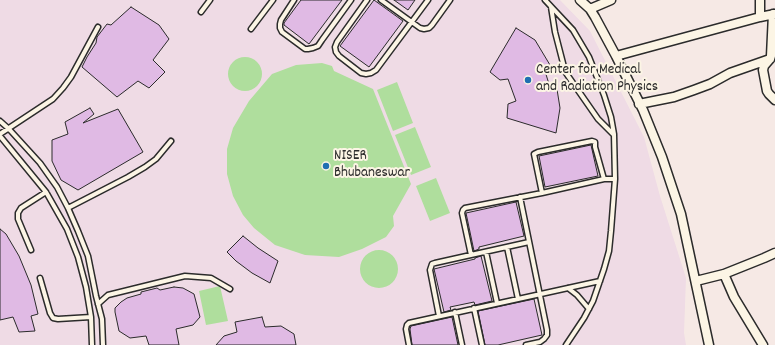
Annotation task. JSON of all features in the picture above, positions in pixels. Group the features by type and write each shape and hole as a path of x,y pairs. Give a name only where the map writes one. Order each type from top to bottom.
{"street":[{"path":"580,0 590,9 616,56 662,157 681,214 709,345"},
{"path":"590,9 611,0"},
{"path":"760,0 760,17"},
{"path":"616,56 774,14 772,52 770,59 764,66 763,70 767,91 775,100"},
{"path":"639,104 674,97 710,84 730,73 770,59"},
{"path":"696,281 724,274 775,253"},
{"path":"724,274 734,297 763,345"}],"lane":[{"path":"201,12 210,0"},
{"path":"251,29 273,0"},
{"path":"294,0 281,20 280,28 282,32 308,50 318,46 351,0"},
{"path":"367,0 335,47 339,56 361,73 366,74 372,73 376,70 428,0"},
{"path":"381,0 420,28 424,29 432,26 450,0"},
{"path":"544,0 573,30 589,56 604,95 611,117 614,134 614,179 611,231 604,269 589,309 566,345"},
{"path":"551,6 555,32 566,73 598,119 614,134"},
{"path":"92,345 91,317 86,287 78,257 67,229 46,192 0,135 53,99 63,88 71,77 98,27"},
{"path":"0,121 40,164 57,187 68,208 88,256 102,319 103,345"},
{"path":"68,208 128,178 156,159 171,141"},
{"path":"542,193 534,154 538,152 592,141 595,142 604,179"},
{"path":"471,255 462,213 465,208 604,179 614,179"},
{"path":"31,250 18,219 18,213 21,208 46,192"},
{"path":"520,197 547,330 547,335 540,342 526,345"},
{"path":"439,316 430,270 432,264 529,242"},
{"path":"507,247 518,299"},
{"path":"486,252 497,303"},
{"path":"98,304 108,295 185,276 211,278 230,289"},
{"path":"40,278 50,313 53,318 58,320 91,317"},
{"path":"409,345 406,329 409,323 600,281"},
{"path":"568,288 577,295 589,309"},
{"path":"474,308 482,345"},
{"path":"455,312 462,345"}],"shaded area":[{"name":"NISER Bhubaneswar","path":"0,0 560,0 590,31 644,137 660,196 686,278 684,333 686,345 0,345"}],"green space":[{"path":"242,57 248,57 252,58 259,64 262,74 261,81 255,88 248,91 242,91 238,90 231,84 228,77 228,71 229,67 235,60"},
{"path":"322,63 332,66 334,71 373,89 411,184 393,216 394,226 386,237 362,249 339,257 305,255 275,245 254,228 243,215 233,196 227,174 227,149 233,128 249,101 272,74 296,65"},
{"path":"397,82 413,123 393,131 377,90"},
{"path":"415,127 431,167 411,175 395,135"},
{"path":"436,178 450,213 430,221 416,186"},
{"path":"375,250 383,250 390,253 395,258 398,269 395,280 390,285 383,288 375,288 368,285 363,280 360,273 360,265 363,258 368,253"},
{"path":"220,286 228,321 206,325 199,291"}],"building":[{"path":"301,0 342,0 309,44 284,25"},
{"path":"374,0 403,21 369,67 340,46"},
{"path":"394,0 415,0 408,10"},
{"path":"131,7 159,25 169,39 153,60 165,72 149,88 138,81 117,97 82,67 96,43 97,37 107,24 111,25"},
{"name":"Center for Medical and Radiation Physics","path":"516,28 535,40 550,65 544,68 549,84 556,83 560,108 556,133 507,118 508,104 516,101 508,79 500,80 490,72"},
{"path":"90,108 94,114 83,123 118,109 143,152 78,190 61,180 52,161 52,140 68,134 65,122"},
{"path":"591,145 598,176 545,187 539,156"},
{"path":"516,202 524,236 479,247 479,249 474,251 466,213"},
{"path":"0,229 6,234 19,256 31,285 38,314 31,316 35,331 19,332 13,317 0,320"},
{"path":"243,236 278,261 270,283 252,273 227,252"},
{"path":"481,256 492,301 475,305 474,302 450,307 451,310 444,312 434,269 475,259"},
{"path":"174,287 183,288 194,294 200,317 193,325 176,329 179,345 149,345 146,336 130,338 119,331 115,308 121,302 127,298 141,294 141,292 157,288 160,290"},
{"path":"534,299 542,335 498,345 485,345 478,311"},
{"path":"262,317 265,327 281,326 294,334 296,345 216,345 224,336 237,332 235,322"},
{"path":"452,317 458,345 412,345 411,326"}],"place":[{"name":"Center for Medical and Radiation Physics","path":"528,80"},
{"name":"NISER Bhubaneswar","path":"326,166"}]}
